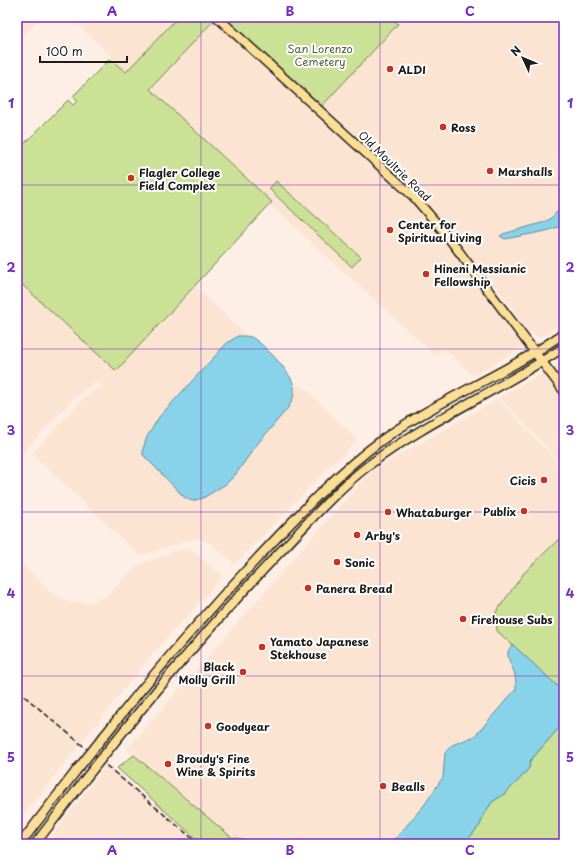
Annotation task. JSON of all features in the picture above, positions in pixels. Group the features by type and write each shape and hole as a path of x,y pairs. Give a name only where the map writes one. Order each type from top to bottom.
{"main road":[{"name":"Old Moultrie Road","path":"217,17 414,198 445,233 564,391"},
{"path":"20,844 104,736 187,636 242,574 334,479 351,464 402,427 535,353 564,332"},
{"path":"35,844 113,744 186,655 331,499 367,467 438,419 542,362 564,347"},
{"path":"386,453 390,442 402,427"}],"shaded area":[{"path":"17,17 41,17 21,38 17,32"},
{"path":"70,17 213,17 411,199 442,235 526,345 473,376 445,349 435,356 110,59 112,57","holes":["276,181 361,258 352,267 269,189"]},
{"path":"390,17 564,17 564,320 545,335 539,337 529,333 522,326 510,304 421,197 322,106 398,24"},
{"path":"17,277 114,368 194,285 247,336 238,336 227,343 203,370 144,455 184,497 192,501 203,498 226,484 236,474 245,459 294,392 293,382 307,390 357,439 344,455 333,463 235,564 210,543 196,538 140,556 32,454 78,404 93,391 102,388 99,382 90,386 73,399 17,460"},
{"path":"564,361 564,386 551,369"},
{"path":"546,372 564,396 564,466 499,397"},
{"path":"498,399 564,469 564,534 524,573 498,631 513,645 509,648 507,657 515,676 516,689 475,736 452,745 445,753 443,776 425,804 391,844 265,844 231,837 127,749 368,474"},
{"path":"185,548 189,548 223,576 150,657 17,823 17,559 51,592 69,602 86,603 98,600 109,594 136,566"},
{"path":"107,764 201,844 45,844"}],"green space":[{"name":"Flagler College Field Complex","path":"178,17 217,17 150,89 272,202 117,370 114,369 17,280 17,151 68,100 73,105 77,101 73,96 110,59 126,72"},
{"name":"San Lorenzo Cemetery","path":"224,17 390,17 398,24 322,106"},
{"path":"276,181 361,257 352,267 269,189"},
{"path":"564,534 564,617 561,625 561,634 564,652 564,692 497,631 496,612 524,573"},
{"path":"564,722 564,844 464,844 480,825 484,814 492,802 503,795 517,782 529,768 530,761"},
{"path":"134,755 231,837 265,844 202,844 117,768"}],"water":[{"path":"564,205 564,221 561,226 546,231 505,239 500,236 545,222"},
{"path":"238,336 251,337 275,357 293,383 293,396 287,409 254,448 236,474 226,484 203,498 192,501 184,497 143,455 143,449 147,437 159,417 227,343"},
{"path":"513,645 564,692 564,722 530,761 529,768 517,782 503,795 492,802 484,814 480,825 464,844 391,844 425,804 443,777 445,753 452,745 475,736 516,689 515,676 508,656 508,652"}],"railway":[{"path":"17,690 199,844"}],"place":[{"name":"ALDI","path":"390,69"},
{"name":"Ross","path":"443,127"},
{"name":"Marshalls","path":"490,171"},
{"name":"Flagler College Field Complex","path":"131,178"},
{"name":"Center for Spiritual Living","path":"390,230"},
{"name":"Hineni Messianic Fellowship","path":"426,274"},
{"name":"Cicis","path":"544,480"},
{"name":"Publix","path":"524,511"},
{"name":"Whataburger","path":"388,512"},
{"name":"Arby's","path":"357,535"},
{"name":"Sonic","path":"337,562"},
{"name":"Panera Bread","path":"308,588"},
{"name":"Firehouse Subs","path":"463,619"},
{"name":"Yamato Japanese Stekhouse","path":"262,647"},
{"name":"Black Molly Grill","path":"243,672"},
{"name":"Goodyear","path":"208,726"},
{"name":"Broudy's Fine Wine & Spirits","path":"168,764"},
{"name":"Bealls","path":"383,786"}]}
